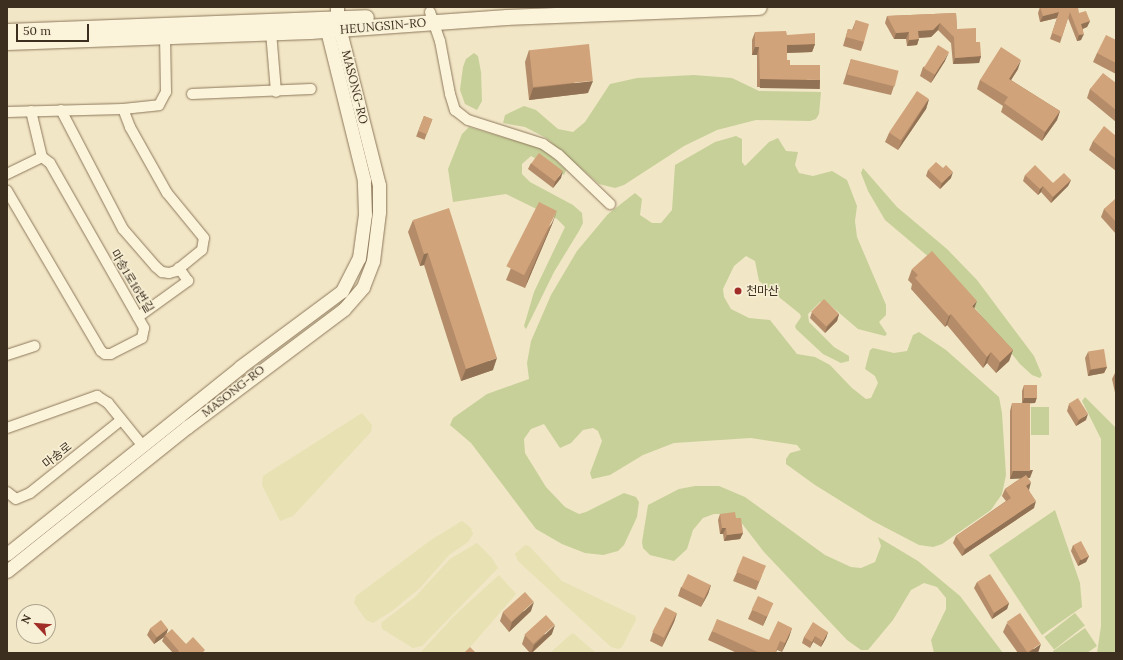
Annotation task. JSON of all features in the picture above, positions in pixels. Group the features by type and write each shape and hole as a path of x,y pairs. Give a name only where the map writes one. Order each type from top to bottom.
{"main road":[{"name":"HEUNGSIN-RO","path":"432,17 521,7"},
{"name":"HEUNGSIN-RO","path":"7,31 759,7"},
{"name":"HEUNGSIN-RO","path":"7,42 271,32 335,21"}],"street":[{"path":"432,17 455,110 468,120 543,144 559,155 610,204"},
{"name":"MASONG-RO","path":"7,554 240,367 342,291 359,258 365,214 364,180 335,21"},
{"name":"MASONG-RO","path":"8,569 187,427 344,309 363,287 373,261 379,212 379,185 335,21"},
{"path":"271,32 276,92"},
{"path":"7,112 152,108 164,100 165,36"},
{"path":"192,94 276,92 311,89"},
{"name":"마송1로16번길","path":"61,110 123,229 162,272 169,273 180,268 202,250 204,238 167,194 123,109"},
{"path":"7,174 42,157 31,111"},
{"name":"마송1로16번길","path":"7,191 101,350 105,354 111,354 142,338 144,328 138,317 54,168 46,159 42,157"},
{"path":"138,317 188,281 180,268"},
{"path":"7,356 35,346"},
{"path":"8,425 97,396 108,403 142,445"},
{"name":"마송로","path":"7,492 16,499 30,493 121,420"}],"shaded area":[{"path":"362,413 372,425 371,432 293,516 280,521 262,485 263,476"},
{"path":"462,521 471,528 473,534 468,542 449,555 420,588 392,611 373,623 366,620 354,603 356,596 431,540"},
{"path":"477,543 492,558 498,568 422,646 413,648 382,629 381,623 415,597 450,559"},
{"path":"525,545 529,546 562,581 635,616 636,620 622,647 619,649 611,647 518,561 515,554"},
{"path":"499,575 516,594 465,653 420,653 455,615"},
{"path":"573,633 596,653 550,653 570,635"}],"green space":[{"path":"474,53 478,56 481,72 482,101 477,110 465,104 460,90 463,67 466,59"},
{"path":"694,75 732,78 759,91 821,92 819,114 816,119 810,121 756,120 717,130 684,146 624,185 615,188 599,184 546,138 525,127 503,123 505,115 524,106 536,110 558,129 573,132 585,122 610,84 637,78"},
{"path":"469,127 540,148 549,154 566,170 564,175 531,156 522,164 522,174 530,182 573,205 582,213 583,223 554,272 526,329 524,326 534,292 565,227 557,219 506,194 453,202 448,169 462,134"},
{"path":"736,136 742,139 742,162 745,166 769,142 778,138 786,151 798,152 795,165 799,173 813,176 832,171 847,180 857,206 855,221 857,237 886,305 886,315 879,322 887,334 885,336 858,329 830,305 820,302 808,314 809,322 834,347 849,356 849,361 841,363 823,354 796,329 795,326 801,317 800,314 759,281 755,261 746,256 734,266 723,289 724,297 731,309 749,318 770,320 797,354 815,357 830,365 852,388 866,399 871,398 878,383 875,376 865,369 870,350 873,348 894,353 907,351 913,335 919,332 946,350 999,397 1002,413 1006,475 1002,494 991,510 942,544 933,547 919,545 873,521 815,485 786,464 786,459 790,453 801,450 797,445 751,438 674,443 643,455 610,475 592,479 590,473 602,441 598,431 593,428 583,430 571,443 560,448 544,424 531,429 524,439 525,453 546,487 565,507 579,514 624,493 636,497 639,502 637,517 624,545 618,551 603,555 585,553 562,544 536,529 471,443 450,425 453,418 487,394 529,379 527,363 531,341 551,295 577,251 608,214 635,193 642,199 640,215 652,223 661,223 672,210 675,165 715,142"},
{"path":"863,168 897,207 947,249 977,280 1034,356 1042,375 1040,378 1032,375 1020,364 971,303 930,258 885,220 868,191 861,173"},
{"path":"1085,397 1116,428 1116,653 1097,653 1101,626 1101,439 1082,401"},
{"path":"1031,407 1049,407 1049,435 1031,435"},
{"path":"695,486 719,486 745,497 825,555 851,567 861,568 875,562 881,546 878,537 918,561 960,596 1003,653 934,653 931,640 946,609 946,598 937,587 924,583 911,590 893,620 868,650 861,650 847,640 764,552 740,521 730,514 714,514 703,518 693,530 687,549 674,561 650,555 643,548 642,542 648,505 679,489"},
{"path":"1055,510 1080,583 1082,607 1042,635 989,555"},
{"path":"1075,613 1085,626 1054,650 1044,637"},
{"path":"1085,628 1097,646 1087,653 1054,653 1053,651"}],"building":[{"path":"1040,7 1078,7 1079,13 1086,11 1090,21 1081,24 1084,34 1079,35 1070,12 1062,37 1052,33 1059,12 1043,16"},
{"path":"956,13 957,29 976,28 976,42 980,42 981,56 955,58 954,37 940,23 933,30 918,31 919,39 909,40 909,32 896,33 887,16"},
{"path":"856,20 869,24 864,42 846,37 848,29 853,30"},
{"path":"786,31 787,35 815,33 815,44 787,45 787,60 790,60 790,65 820,65 820,80 760,79 759,47 755,47 755,32"},
{"path":"1106,35 1116,40 1116,63 1097,53"},
{"path":"589,44 593,81 533,87 529,50"},
{"path":"938,45 949,52 935,75 924,68"},
{"path":"1001,47 1021,60 1009,79 1060,111 1045,132 1004,103 1008,97 980,80"},
{"path":"851,59 899,71 895,86 847,75"},
{"path":"1103,73 1116,83 1116,110 1090,89"},
{"path":"917,91 929,99 901,140 889,132"},
{"path":"424,116 432,119 427,134 418,131"},
{"path":"1104,126 1116,136 1116,159 1093,141"},
{"path":"539,153 563,171 555,181 531,163"},
{"path":"936,162 943,168 946,165 953,172 942,183 928,170"},
{"path":"1035,165 1053,183 1064,173 1071,180 1053,197 1043,186 1040,189 1025,175"},
{"path":"1115,199 1116,200 1116,222 1104,209"},
{"path":"539,202 557,211 524,275 506,266"},
{"path":"449,208 497,358 466,369 428,253 424,254 413,220"},
{"path":"932,251 977,301 972,306 1013,350 1000,362 991,352 987,357 951,314 949,316 915,278 918,275 912,269"},
{"path":"824,299 839,314 826,327 811,312"},
{"path":"1104,349 1107,367 1091,369 1088,352"},
{"path":"1024,385 1037,385 1037,398 1024,398"},
{"path":"1078,398 1088,414 1079,420 1069,404"},
{"path":"1012,403 1030,403 1030,471 1012,471"},
{"path":"1026,475 1031,482 1026,486 1036,501 965,549 956,536 1011,498 1005,489"},
{"path":"735,512 736,518 741,518 743,533 727,535 726,528 722,528 720,514"},
{"path":"1081,541 1089,556 1081,560 1073,545"},
{"path":"743,556 766,566 759,581 736,572"},
{"path":"688,574 710,585 704,598 681,587"},
{"path":"990,574 1009,603 994,613 977,582"},
{"path":"525,592 534,602 511,622 503,612"},
{"path":"758,596 773,603 767,617 752,610"},
{"path":"665,607 677,613 664,638 652,632"},
{"path":"1020,613 1041,644 1027,653 1007,622"},
{"path":"546,615 555,625 533,644 524,634"},
{"path":"717,619 769,640 778,621 792,628 785,643 780,641 775,653 760,653 712,631"},
{"path":"161,620 168,629 157,637 150,629"},
{"path":"813,622 828,632 823,641 815,636 812,642 804,637"},
{"path":"172,629 186,644 193,637 205,650 202,653 177,653 179,651 165,635"},
{"path":"470,647 476,653 464,653"}],"place":[{"name":"천마산","path":"738,291"}]}
